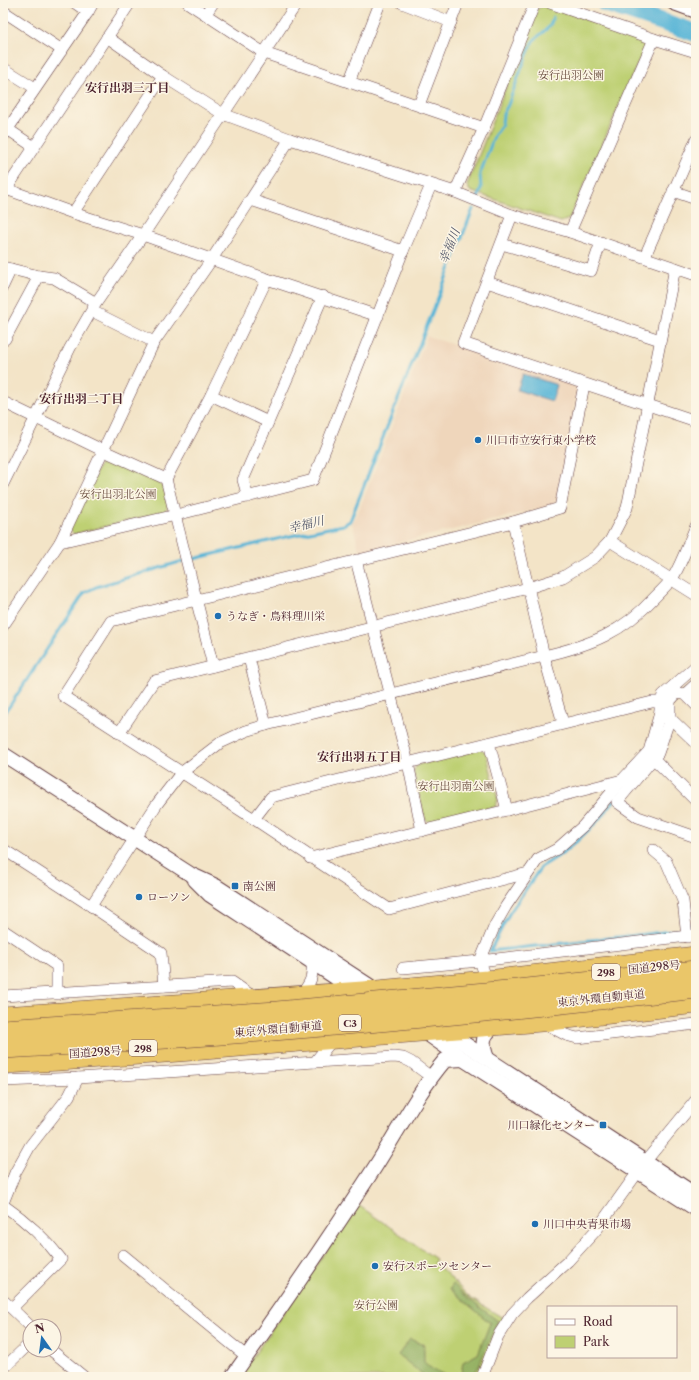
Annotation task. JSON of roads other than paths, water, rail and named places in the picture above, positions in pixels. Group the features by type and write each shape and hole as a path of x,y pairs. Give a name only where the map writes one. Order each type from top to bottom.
{"highway":[{"path":"3,1016 377,990 487,980 696,956"},
{"name":"国道298号","path":"516,982 696,963"},
{"name":"東京外環自動車道","path":"3,1030 277,1012 518,990 696,971"},
{"name":"東京外環自動車道","path":"3,1048 281,1029 522,1007 696,988"},
{"path":"523,1015 696,996"},
{"path":"3,1021 275,1004"},
{"path":"3,1064 148,1055 541,1022 696,1004"},
{"name":"国道298号","path":"3,1058 284,1038"}],"street":[{"path":"34,147 5,130 62,50 90,7 75,3"},
{"path":"130,3 5,192 143,235 378,316"},
{"path":"188,3 264,53 484,128"},
{"path":"206,14 213,3"},
{"path":"3,484 70,348 94,307 297,3"},
{"path":"349,82 380,3"},
{"path":"402,3 451,22"},
{"path":"419,105 458,3"},
{"path":"455,192 484,128 535,3"},
{"path":"550,3 696,52"},
{"path":"674,3 696,11"},
{"path":"3,11 62,50"},
{"path":"107,37 163,76 223,114 290,139 455,192 512,215 645,256 696,275"},
{"path":"570,232 654,39"},
{"path":"3,68 35,88"},
{"path":"73,213 163,76"},
{"path":"3,626 60,542 154,342 212,259 290,139"},
{"path":"645,256 696,140"},
{"path":"60,542 176,515 313,480 403,251 431,185"},
{"path":"673,191 696,200"},
{"path":"251,200 403,251"},
{"path":"512,215 463,343 696,421"},
{"path":"502,244 591,271 601,242"},
{"path":"3,286 7,268 54,278 94,307 154,342"},
{"path":"119,733 154,681 528,588 563,577 595,557 610,541 626,508 675,268"},
{"path":"3,338 5,339 39,276"},
{"path":"213,666 166,479 211,395 268,279"},
{"path":"487,282 660,340"},
{"path":"248,497 243,480 323,296"},
{"path":"528,873 388,909 254,819 63,696 111,621 512,522 560,508 584,384"},
{"path":"211,395 268,422"},
{"path":"3,402 166,479"},
{"path":"512,522 544,656 563,723"},
{"path":"91,906 157,804 181,773 220,743 246,731 266,725 544,656 592,642 621,627 644,609 671,580 680,564 696,526"},
{"path":"610,541 696,595"},
{"path":"356,560 389,694 408,763 422,831"},
{"path":"249,658 266,725"},
{"path":"696,666 663,695 661,702 664,717 658,753 617,802 638,817 696,837"},
{"path":"685,694 696,684"},
{"path":"487,980 480,961 506,906 538,859 557,850 583,826 649,751 670,701 677,693 685,694 696,705"},
{"path":"254,819 271,797 489,743 563,723 652,702 661,702"},
{"path":"664,717 696,743"},
{"path":"489,743 507,810"},
{"path":"3,754 190,874 216,886 377,990 444,1030 487,1058 642,1167 696,1209"},
{"path":"654,759 696,801"},
{"path":"310,858 507,810 622,780"},
{"path":"3,849 161,953 164,986"},
{"path":"404,968 480,961 692,936 683,901 666,860 653,850"},
{"path":"190,874 210,895 464,1059 642,1167 696,1195"},
{"path":"3,930 57,966 57,994"},
{"path":"301,995 310,984 312,962"},
{"path":"3,996 57,994 232,982 255,998"},
{"path":"541,1022 566,1035 577,1038 696,1024"},
{"path":"487,1058 484,1051 483,1040 485,1035 497,1025"},
{"path":"314,1062 332,1039"},
{"path":"3,1081 78,1078 394,1057 403,1058 431,1077"},
{"path":"232,1377 303,1278 431,1077 445,1060 464,1059"},
{"path":"12,1308 61,1259 45,1240 3,1204 15,1173 30,1146 69,1096 78,1078"},
{"path":"482,1377 498,1336 512,1314 527,1298 568,1261 597,1229 642,1167 696,1100"},
{"path":"123,1255 246,1356"},
{"path":"3,1300 22,1318"},
{"path":"3,1369 22,1351"},
{"path":"61,1358 84,1377"}],"water":[{"path":"523,374 557,385 552,401 517,390"}],"waterway":[{"path":"605,3 696,33"},
{"name":"幸福川","path":"478,198 481,188 480,174 495,134 502,124 503,114 508,105 522,67 533,41 550,26 553,17"},
{"name":"幸福川","path":"189,560 343,525 350,521 473,209"},
{"name":"幸福川","path":"3,716 84,593 96,587 183,561"},
{"path":"614,801 595,824 575,843 541,867 509,914 490,951 682,930"},
{"path":"690,925 696,925"}],"place":[{"name":"川口市立安行東小学校","path":"478,440"},
{"name":"うなぎ・鳥料理川栄","path":"218,616"},
{"name":"南公園","path":"235,886"},
{"name":"ローソン","path":"139,897"},
{"name":"川口緑化センター","path":"603,1125"},
{"name":"川口中央青果市場","path":"535,1224"},
{"name":"安行スポーツセンター","path":"375,1266"}],"district":[{"name":"安行出羽三丁目","path":"127,87"},
{"name":"安行出羽二丁目","path":"81,398"},
{"name":"安行出羽五丁目","path":"359,756"}],"park label":[{"name":"安行出羽公園","path":"571,75"},
{"name":"安行出羽北公園","path":"118,494"},
{"name":"安行出羽南公園","path":"456,786"},
{"name":"安行公園","path":"376,1305"}]}
